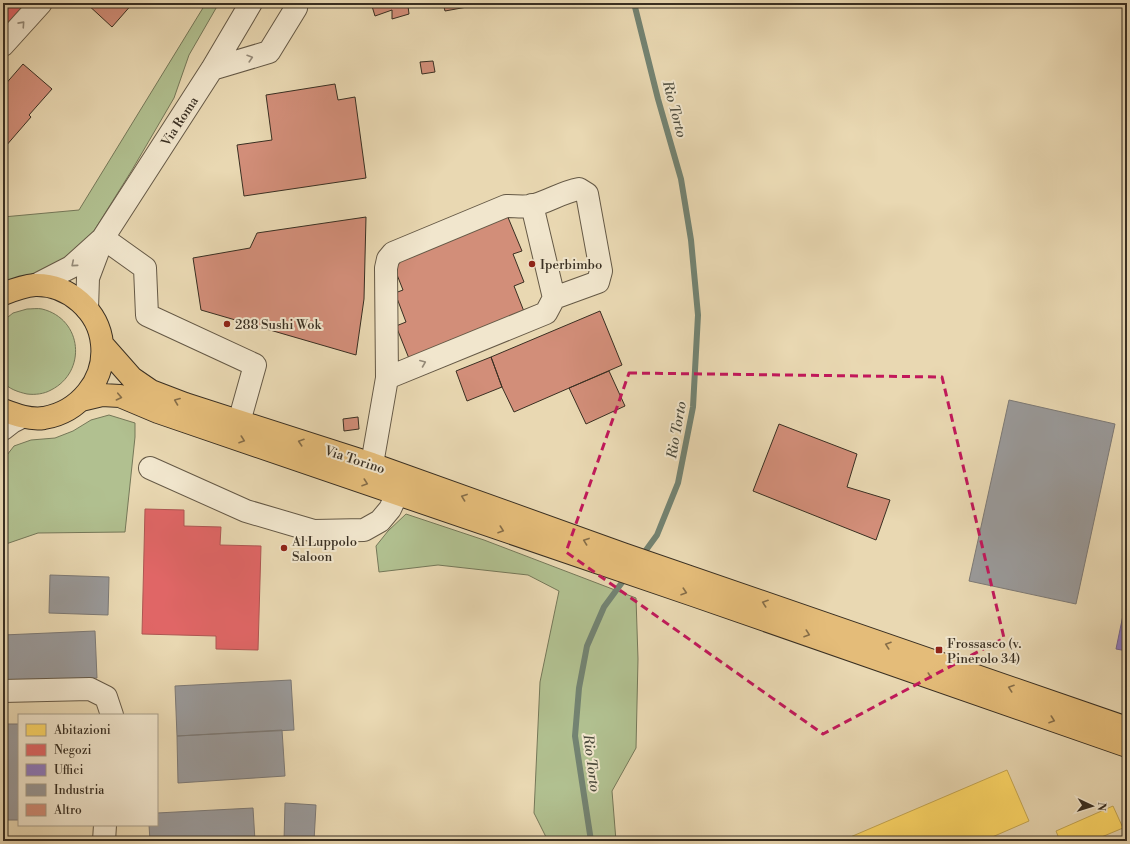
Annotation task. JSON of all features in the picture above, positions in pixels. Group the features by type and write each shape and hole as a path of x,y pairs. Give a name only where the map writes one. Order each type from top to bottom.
{"main road":[{"path":"3,294 18,288 36,285 54,288 72,296 87,308 97,325 102,344 101,365 99,371 94,384 81,400 64,412 43,418 13,413"},
{"name":"Via Torino","path":"102,344 132,378 151,391 239,422 372,464 620,562"},
{"path":"81,400 102,395 120,396 158,412 397,494 620,562 1127,728"},
{"path":"650,572 1127,746"}],"street":[{"path":"3,45 41,3"},
{"path":"198,91 202,66 210,43 234,3"},
{"name":"Via Roma","path":"103,238 212,69 251,3"},
{"path":"212,69 269,52 296,8 293,3"},
{"path":"372,464 387,378 386,268 388,259 393,253 506,206 532,206 570,190 579,189 587,194 601,270 598,282 554,298"},
{"path":"387,378 546,313 554,298 532,206"},
{"path":"36,285 71,267 103,238"},
{"path":"87,308 88,278 103,238"},
{"path":"103,238 145,268 147,315 255,365 239,422"},
{"path":"3,428 12,422 13,413"},
{"path":"150,468 246,511 314,531 364,530 380,521 390,509 397,494"},
{"path":"3,692 90,689 106,697 112,714"},
{"path":"104,841 105,826"}],"highlighted area":[{"path":"629,373 942,377 1004,638 823,734 566,552"}],"green space":[{"path":"206,3 219,3 189,55 174,98 132,170 82,250 61,266 3,287 3,217 79,210"},
{"path":"27,309 42,309 56,315 66,323 72,334 75,346 75,359 71,371 63,382 51,390 39,394 27,394 20,392 3,382 3,321 13,313"},
{"path":"109,415 135,423 135,437 125,532 38,533 3,545 3,464 7,455 14,446 31,440 55,438 73,431 91,420"},
{"path":"406,514 484,540 636,598 638,659 636,748 612,791 616,841 548,841 534,813 540,682 559,591 528,575 438,565 379,572 376,546 388,531"}],"building: Abitazioni":[{"path":"1007,770 1029,821 983,841 841,841"},
{"path":"1113,806 1123,828 1092,841 1060,841 1056,831"}],"building: Negozi":[{"path":"3,3 31,3 3,34"},
{"path":"145,509 184,510 184,526 221,527 220,545 261,546 258,650 216,649 216,636 142,634"}],"building: Uffici":[{"path":"1127,596 1127,651 1116,649"}],"building: Industria":[{"path":"1009,400 1115,424 1076,604 969,581"},
{"path":"50,575 109,577 108,615 49,613"},
{"path":"95,631 97,678 3,682 3,635"},
{"path":"291,680 294,730 177,736 175,686"},
{"path":"3,724 18,724 18,820 3,820"},
{"path":"282,730 285,776 178,783 177,736"},
{"path":"285,803 316,805 314,841 284,841"},
{"path":"253,808 255,841 150,841 149,826 158,826 158,813"}],"building: Altro":[{"path":"86,3 133,3 112,27"},
{"path":"371,3 421,3 408,6 409,14 392,19 392,10 375,16"},
{"path":"443,3 466,3 467,7 445,11"},
{"path":"433,61 435,72 422,74 420,62"},
{"path":"23,64 52,89 29,115 31,117 5,147 3,145 3,87"},
{"path":"335,84 338,100 355,97 366,178 244,196 237,145 272,140 266,95"},
{"path":"507,215 522,251 513,254 524,282 514,286 525,314 410,361 396,326 406,322 395,293 403,290 392,262"},
{"path":"366,217 364,299 356,355 201,310 193,258 250,248 257,233"},
{"path":"600,311 622,365 514,412 502,387 491,357"},
{"path":"491,357 502,387 467,401 456,371"},
{"path":"609,371 625,406 586,424 569,388"},
{"path":"358,417 359,429 344,431 343,419"},
{"path":"779,424 857,454 847,487 890,500 876,540 753,491"}],"waterway":[{"name":"Rio Torto","path":"634,3 658,99 681,179 691,240 698,315 693,407 678,483 657,535 641,557"},
{"name":"Rio Torto","path":"591,841 575,736 579,688 587,646 604,607 626,577"}],"place":[{"name":"Iperbimbo","path":"532,264"},
{"name":"288 Sushi Wok","path":"227,324"},
{"name":"Al Luppolo Saloon","path":"284,548"},
{"name":"Frossasco (v. Pinerolo 34)","path":"939,650"}]}
